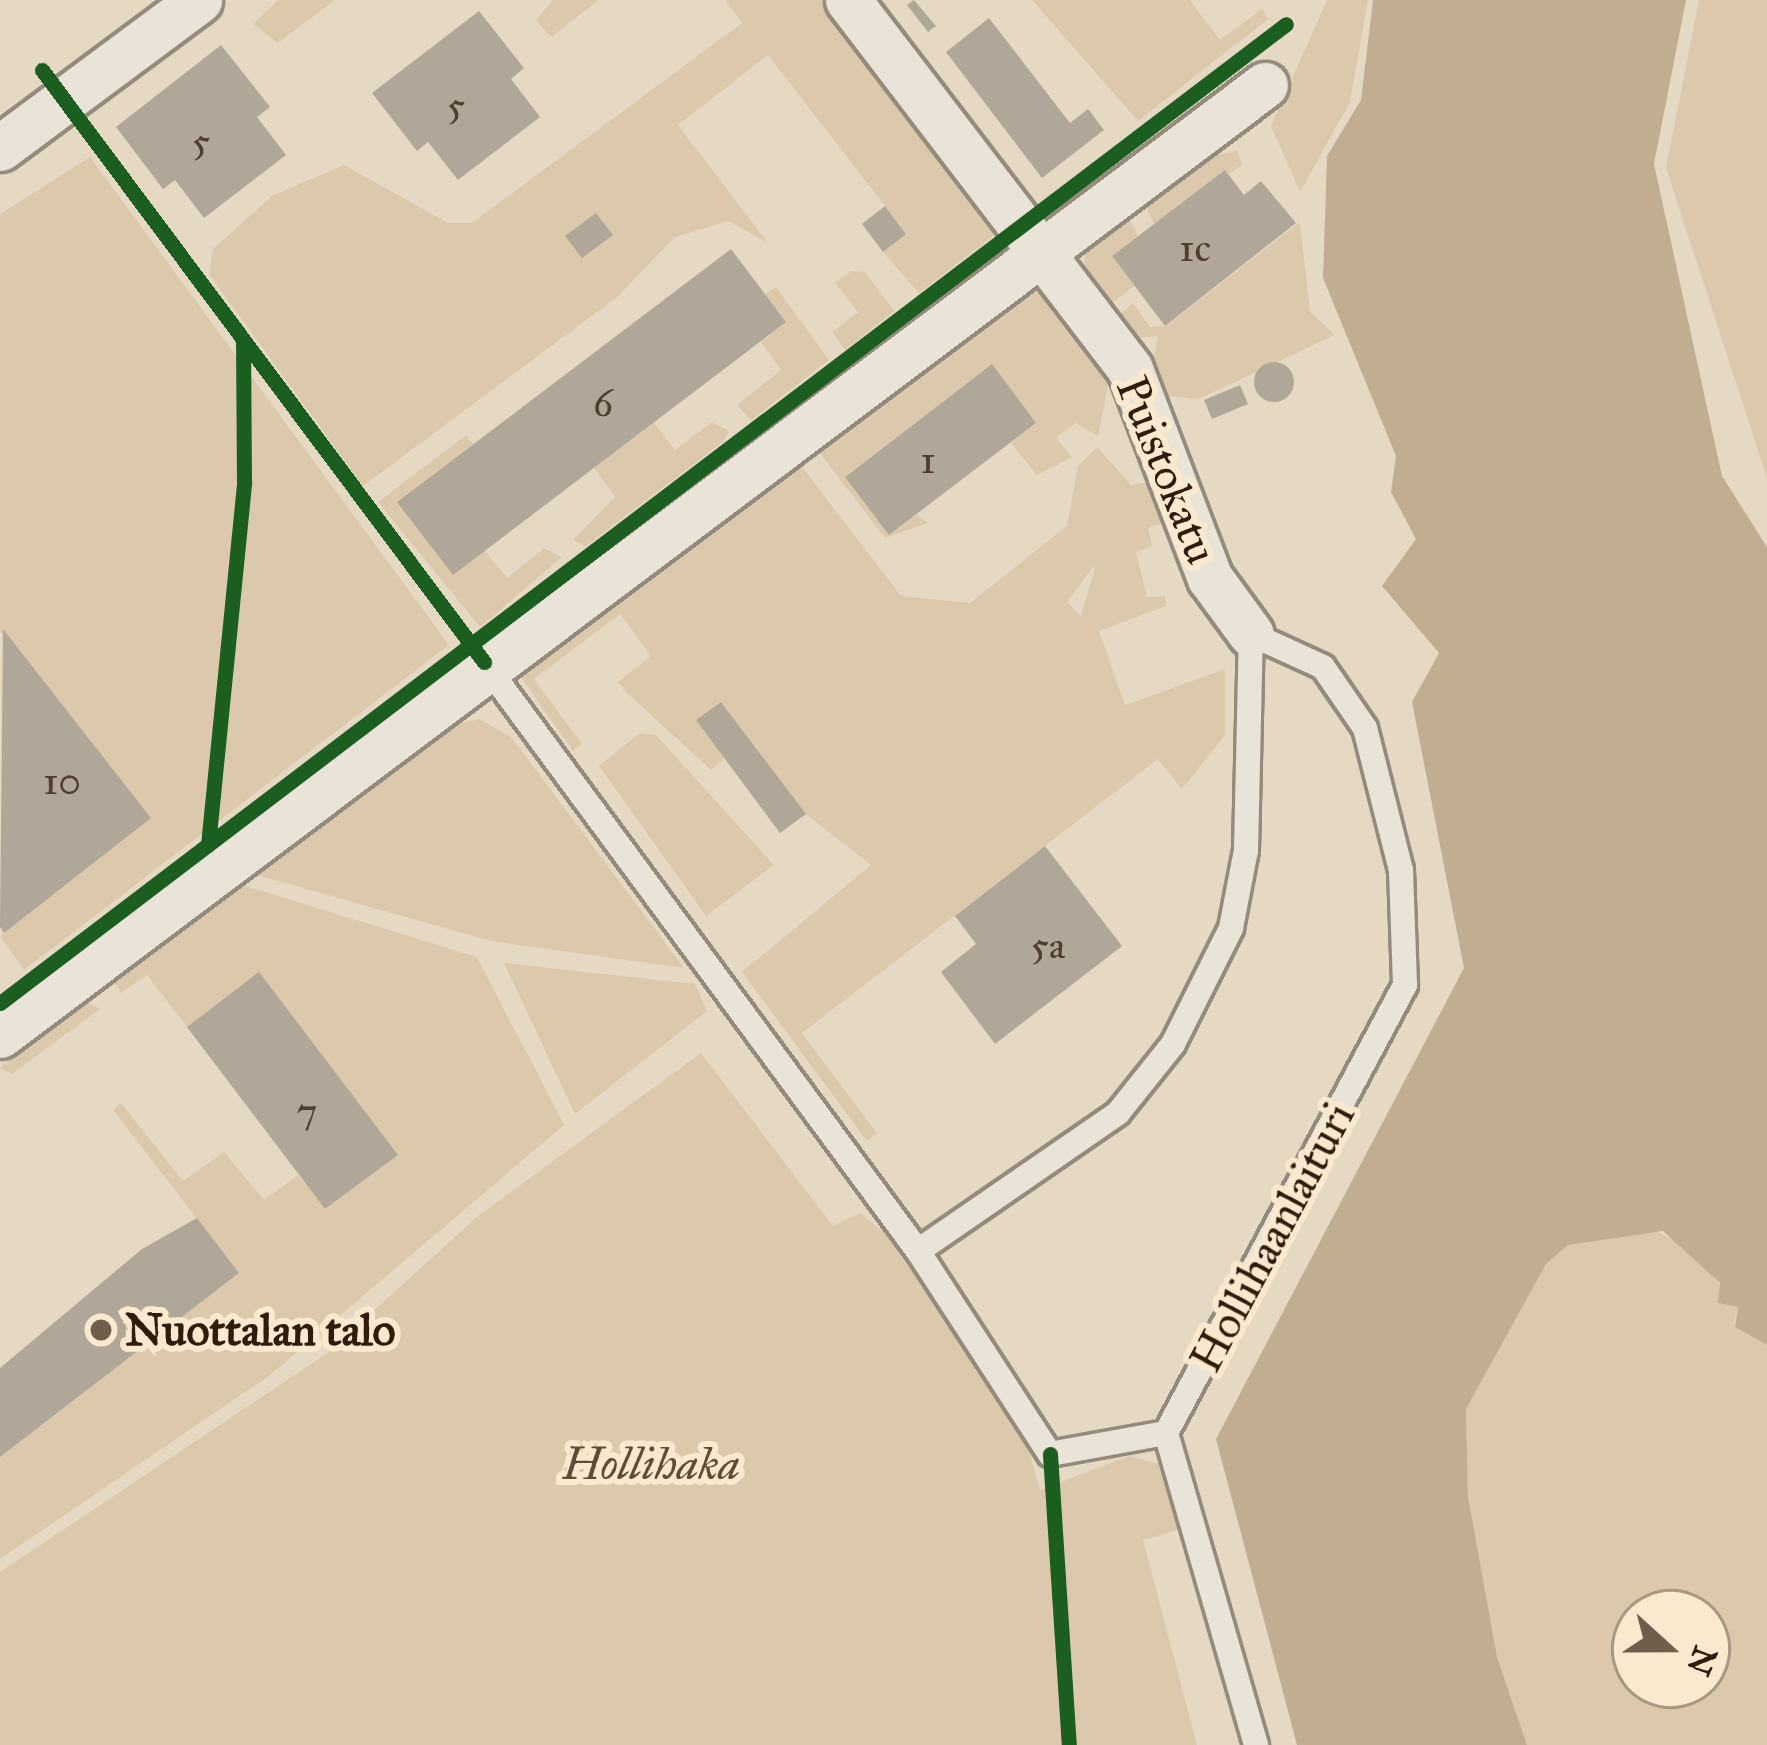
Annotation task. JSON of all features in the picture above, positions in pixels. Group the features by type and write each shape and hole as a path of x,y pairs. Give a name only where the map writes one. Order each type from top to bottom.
{"street":[{"path":"0,148 199,0"},
{"name":"Puistokatu","path":"848,0 1130,369 1210,578 1251,634"},
{"path":"0,1035 484,662 1265,85"}],"lane":[{"name":"Hollihaanlaituri","path":"1166,1433 1405,985 1401,870 1365,728 1323,667 1251,634"},
{"path":"919,1251 1118,1113 1207,986 1246,850 1251,634"},
{"path":"484,662 919,1251 1050,1454 1166,1433 1256,1745"}],"green space":[{"path":"278,0 335,0 278,43 253,24"},
{"path":"553,0 599,0 551,37 536,20"},
{"path":"725,0 831,0 1006,226 919,293 883,252 906,233 768,55 678,125 768,243 728,221 675,237 616,298 363,486 209,274 213,249 272,196 344,165 448,223 472,223 742,23"},
{"path":"1032,0 1190,0 1220,40 1262,9 1268,19 1138,121"},
{"path":"1327,0 1368,0 1350,102 1300,192 1271,126"},
{"path":"1699,0 1767,0 1767,478 1666,168"},
{"path":"1237,150 1242,165 1154,224 1142,198 1195,161"},
{"path":"90,157 449,645 24,970 0,936 150,818 0,631 0,214"},
{"path":"1125,211 1138,236 1112,256 1134,286 1112,303 1085,268 1085,247"},
{"path":"1300,222 1310,312 1335,335 1199,399 1167,396 1152,368 1158,336 1137,338 1120,314 1133,303 1150,327 1166,326"},
{"path":"851,271 865,272 894,311 845,350 832,332 858,312 835,283"},
{"path":"776,287 829,360 751,420 737,405 781,370 761,342 786,322 765,294"},
{"path":"1030,289 1048,290 1110,376 1098,436 1075,423 1056,438 1072,457 1037,475 1011,443 1036,423 991,365 845,476 889,535 917,514 928,523 885,538 815,447"},
{"path":"712,422 729,431 724,441 586,546 573,540 615,497 594,468 654,423 675,450"},
{"path":"466,435 473,444 398,501 485,551 507,578 544,548 562,557 480,627 378,502"},
{"path":"1097,447 1131,485 1156,481 1170,521 1148,528 1152,546 1136,552 1147,597 1165,596 1166,606 1099,631 1125,705 1225,669 1225,735 1182,789 1158,759 802,1033 877,1133 867,1141 742,972 871,865 806,814 721,702 696,720 725,758 711,770 625,691 618,682 651,656 620,614 534,679 582,744 573,751 520,676 796,459 901,596 970,603 1067,526 1078,466","holes":["1095,568 1081,616 1067,602"]},
{"path":"479,719 512,738 684,968 491,941 250,873 446,727"},
{"path":"640,733 656,735 774,865 706,916 599,766"},
{"path":"239,884 477,957 564,1125 270,1375 0,1559 0,1457 239,1273 113,1110 121,1103 183,1181 224,1152 264,1200 298,1175 326,1209 397,1155 259,973 187,1027 147,975 121,993 111,977"},
{"path":"504,963 695,984 707,1011 575,1114"},
{"path":"82,1000 100,1009 12,1074 0,1068"},
{"name":"Hollihaka","path":"701,1053 833,1226 860,1213 885,1233 1022,1427 1040,1490 1129,1456 1159,1464 1185,1528 1143,1540 1197,1745 0,1745 0,1572 326,1354 478,1216"},
{"path":"1647,1226 1692,1250 1723,1289 1722,1304 1738,1307 1734,1323 1767,1345 1767,1745 1527,1745 1497,1657 1468,1496 1466,1409 1546,1264 1568,1245"}],"shaded area":[{"path":"1373,0 1686,0 1654,164 1722,476 1767,547 1767,1345 1735,1327 1738,1307 1718,1303 1720,1283 1663,1231 1568,1245 1546,1264 1466,1409 1468,1496 1497,1657 1527,1745 1297,1745 1216,1439 1464,968 1412,702 1439,653 1382,586 1416,539 1391,492 1396,456 1323,278 1327,156 1361,100"}],"building":[{"path":"914,0 936,26 928,32 907,5"},
{"path":"479,11 524,68 511,79 540,117 458,180 428,142 417,151 372,93"},
{"path":"989,18 1070,123 1088,109 1104,130 1042,178 946,52"},
{"path":"221,45 270,107 257,117 286,155 204,218 175,180 163,189 116,127"},
{"path":"1225,170 1244,195 1261,181 1296,223 1165,326 1112,256"},
{"path":"885,206 906,234 883,252 862,224"},
{"path":"596,213 613,235 582,258 565,236"},
{"path":"731,249 786,322 453,575 397,502"},
{"path":"1274,362 1288,368 1294,382 1288,396 1274,402 1260,396 1254,382 1260,368"},
{"path":"992,364 1036,423 889,535 845,477"},
{"path":"1240,385 1248,404 1212,419 1204,400"},
{"path":"3,629 151,818 4,933 0,927"},
{"path":"721,702 806,814 780,833 696,720"},
{"path":"1045,846 1122,946 995,1044 941,972 976,944 955,916"},
{"path":"259,972 398,1155 325,1209 187,1027"},
{"name":"Nuottalan talo","path":"197,1218 239,1273 0,1457 0,1368 142,1249"}],"cycle path":[{"path":"0,1003 1286,24"},
{"path":"42,70 484,662"},
{"path":"208,845 244,482 243,341"},
{"path":"1050,1454 1069,1745"}],"place":[{"name":"Nuottalan talo","path":"101,1330"}]}
